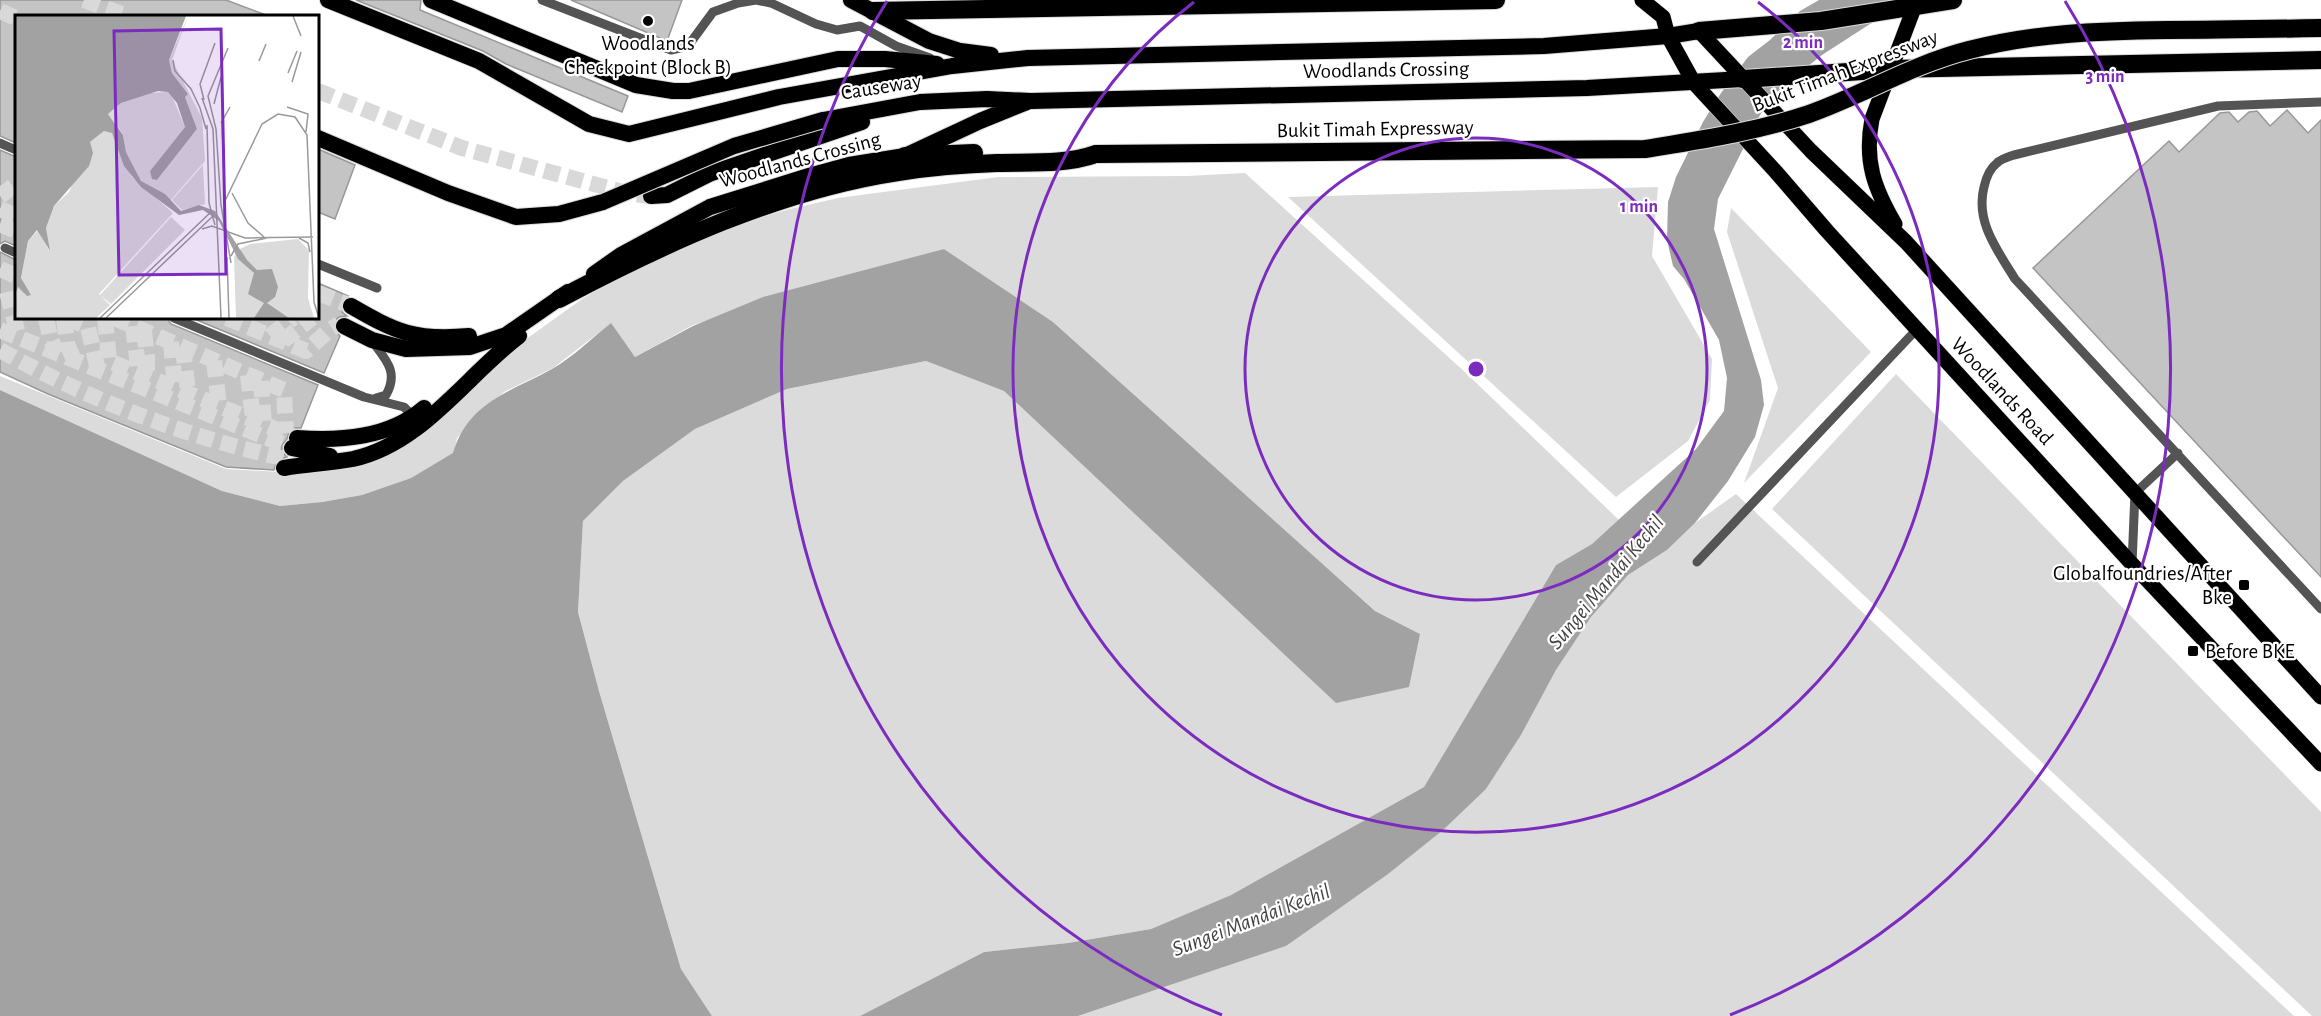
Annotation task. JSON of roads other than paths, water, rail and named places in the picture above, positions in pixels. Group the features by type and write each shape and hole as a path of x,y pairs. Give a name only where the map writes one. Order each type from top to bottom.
{"highway":[{"name":"Woodlands Crossing","path":"328,0 479,61 589,124 629,134 779,97 952,66 1028,58 1544,46 1668,36 1699,31"},
{"name":"Woodlands Crossing","path":"431,0 636,85 673,91 689,91 838,59 885,58 952,66"},
{"name":"Woodlands Crossing","path":"851,0 945,47 1028,58"},
{"path":"873,11 1496,0"},
{"path":"1699,31 1821,21 1916,3 1945,1"},
{"name":"Bukit Timah Expressway","path":"1049,156 1076,150 1096,154 1645,149 1725,137 1763,127 1808,114 1940,59 1968,50 2037,36 2087,32 2321,28"},
{"path":"1743,79 1892,69 2321,60"},
{"name":"Woodlands Crossing","path":"651,196 667,195 708,174 851,125 936,107 946,100 1031,101 1587,88 1743,79"},
{"name":"Causeway","path":"823,120 876,109 946,100"},
{"name":"Woodlands Crossing","path":"559,299 430,417 392,444 354,459 292,456 336,457 351,454 397,435 506,335 621,255 711,207 849,165 905,156 1031,101"},
{"name":"Woodlands Crossing","path":"320,139 448,192 516,217 559,214 603,202 734,146 823,120"},
{"path":"905,156 1049,156"},
{"path":"559,299 746,212 831,186 897,172 1049,156"},
{"path":"351,306 404,333 448,338 506,335"},
{"name":"Woodlands Crossing","path":"344,326 372,340 406,350 447,350 470,347 506,335"}],"main road":[{"name":"Woodlands Road","path":"1642,0 1663,17 1668,36 1694,83 2132,564 2321,764"},
{"path":"1906,242 1877,191 1869,162 1869,133 1872,119 1916,3"},
{"name":"Woodlands Road","path":"1699,31 1811,151 1906,242 2321,697"}],"lane":[{"path":"542,0 671,50 688,46 719,0"},
{"path":"713,12 738,3 756,0 771,3 816,24 837,30 860,26 896,46 952,66"},
{"path":"2321,102 2218,106 2014,154 1996,163 1987,175 1982,193 1982,213 1991,239 2015,279 2321,609"},
{"path":"0,143 15,150"},
{"path":"5,249 15,253"},
{"path":"320,265 377,288"},
{"path":"179,320 364,397 404,407 414,417"},
{"path":"1697,562 1917,330"},
{"path":"364,397 377,398 386,395 392,386 393,374 372,340"},
{"path":"2132,564 2135,493 2178,453"}],"water":[{"name":"Sungei Mandai Kechil","path":"1819,0 1924,0 1870,24 1822,55 1784,85 1760,115 1718,199 1714,229 1761,380 1764,405 1755,437 1728,481 1695,523 1667,550 1628,575 1591,617 1556,670 1521,735 1486,789 1443,830 1388,874 1286,946 1078,1016 860,1016 984,952 1068,943 1151,929 1231,895 1424,787 1556,565 1592,544 1696,449 1724,411 1727,378 1719,340 1684,279 1673,266 1667,240 1668,202 1676,177 1703,122 1721,93 1748,57 1770,40 1800,11"},
{"path":"944,249 1053,322 1375,611 1420,634 1409,687 1336,703 1004,391 926,361 787,389 695,429 623,481 583,521 578,612 681,969 712,1016 0,1016 0,390 222,491 280,506 322,502 362,495 411,478 453,453 469,422 492,400 560,364 611,323 635,357 693,326 763,297"}],"tunnel":[{"path":"84,0 124,15"},
{"path":"0,11 15,18"},
{"path":"320,92 462,148 630,194 651,196"},
{"path":"0,196 15,185"},
{"path":"0,209 15,216"},
{"path":"0,224 15,231"},
{"path":"0,269 15,276"},
{"path":"7,292 19,338"},
{"path":"320,294 351,306"},
{"path":"46,320 57,353"},
{"path":"64,320 67,344 74,360"},
{"path":"72,320 88,327 98,370"},
{"path":"105,320 109,361 297,438"},
{"path":"119,320 284,390 286,433"},
{"path":"232,320 306,351 339,324"},
{"path":"270,336 290,320"},
{"path":"283,341 309,320"},
{"path":"133,326 139,373"},
{"path":"0,330 292,448"},
{"path":"144,331 147,376"},
{"path":"171,342 175,388"},
{"path":"183,347 188,393"},
{"path":"0,350 68,385 140,415 213,440 288,459"},
{"path":"214,361 219,406"},
{"path":"248,375 253,419"},
{"path":"261,381 264,424"}],"place":[{"name":"Woodlands Checkpoint (Block B)","path":"648,21"},
{"name":"Globalfoundries/After Bke","path":"2244,585"},
{"name":"Before BKE","path":"2193,651"}]}
